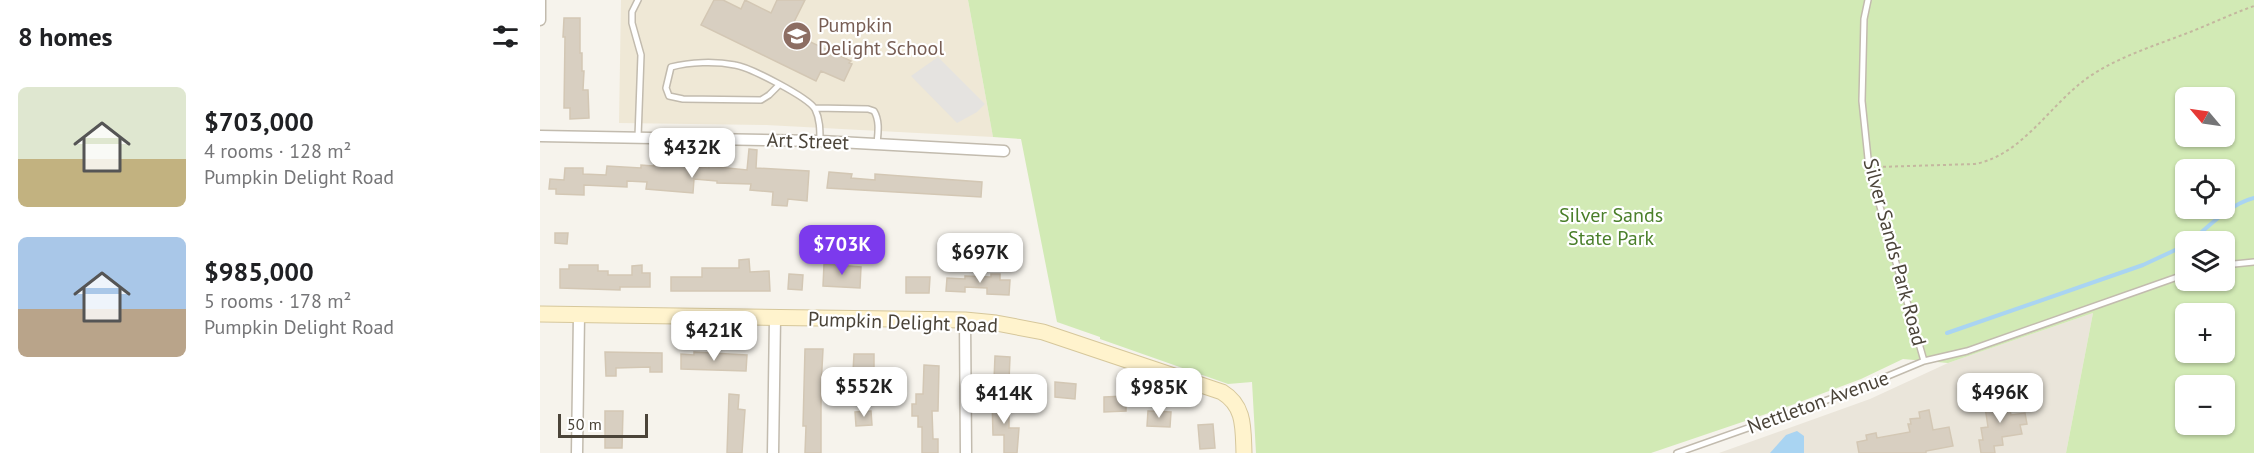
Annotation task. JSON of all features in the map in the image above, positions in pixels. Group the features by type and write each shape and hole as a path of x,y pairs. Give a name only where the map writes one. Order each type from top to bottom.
{"street":[{"path":"540,0 540,20"},
{"name":"Art Street","path":"540,136 820,141 1004,151"},
{"name":"Pumpkin Delight Road","path":"540,314 965,320 1043,332 1188,379 1226,395 1239,408 1242,417 1244,453"},
{"path":"577,453 579,315"},
{"path":"773,453 775,318"},
{"path":"965,320 966,453"}],"lane":[{"path":"638,0 632,12 632,22 640,56 638,137"},
{"name":"Silver Sands Park Road","path":"1868,0 1864,19 1862,101 1869,168 1924,361"},
{"path":"779,85 761,100 683,99 669,96 666,88 671,67 712,63 737,65 779,85 805,99 815,108 819,122 820,141"},
{"path":"815,108 874,111 877,116 877,144"},
{"path":"2235,264 2254,262"},
{"name":"Nettleton Avenue","path":"1677,453 1847,393 1924,361 1966,351 2175,278"}],"path":[{"path":"1869,168 1987,162 2024,137 2086,79 2142,51 2254,6"}],"shaded area":[{"name":"Pumpkin Delight School","path":"621,0 968,0 993,137 766,125 619,123"},
{"path":"938,57 985,104 977,112 957,123 911,76"},
{"path":"2093,313 2066,453 1719,453 1870,399 1948,363"}],"green space":[{"name":"Silver Sands State Park","path":"968,0 2254,0 2254,453 2066,453 2093,313 1948,363 1903,359 1861,379 1781,409 1651,453 1256,453 1252,382 1228,384 1057,322 1021,139 993,137"}],"water":[{"path":"1797,431 1804,436 1804,453 1770,453 1786,435"}],"building":[{"path":"714,0 723,0 741,9 745,0 771,13 777,0 805,0 789,32 851,61 849,63 852,64 844,81 821,71 816,81 701,25"},
{"path":"564,18 580,18 583,90 588,90 589,118 570,119 570,108 564,108"},
{"path":"749,149 757,150 756,168 809,171 807,201 788,199 787,206 772,205 773,192 750,190 751,184 717,183 717,181 694,179 693,193 646,189 647,182 627,181 627,187 584,185 584,195 556,194 556,189 549,189 550,179 564,180 565,168 583,168 583,174 606,175 607,166 641,168 641,165 654,166 654,163 747,170"},
{"path":"829,172 852,174 851,178 875,180 875,174 982,182 981,197 827,188"},
{"path":"555,233 568,233 567,244 555,243"},
{"path":"749,259 750,272 769,271 770,291 671,291 671,277 702,277 702,268 739,268 739,260"},
{"path":"824,264 861,267 860,288 823,286"},
{"path":"569,265 598,265 598,271 608,271 608,275 632,275 632,266 642,265 642,273 650,273 650,287 620,287 620,290 560,288 560,269 569,269"},
{"path":"789,274 803,275 802,290 788,289"},
{"path":"991,274 1000,274 1000,280 1010,280 1009,295 987,294 987,288 965,287 965,292 946,291 947,278 991,277"},
{"path":"906,277 930,277 929,293 906,293"},
{"path":"805,349 823,349 821,453 805,453 806,426 803,426"},
{"path":"605,352 662,353 662,372 650,372 650,367 616,368 616,376 606,376"},
{"path":"694,352 747,355 746,371 681,369 681,354 694,355"},
{"path":"854,354 874,354 874,372 853,372"},
{"path":"995,356 1010,357 1009,380 994,380"},
{"path":"924,365 939,366 938,411 932,411 933,439 938,439 938,453 922,453 922,427 918,427 918,416 912,416 912,404 916,404 916,394 923,394"},
{"path":"1055,382 1076,384 1075,399 1055,397"},
{"path":"729,394 739,395 738,409 745,410 742,453 727,453"},
{"path":"2007,394 2011,415 2025,413 2027,424 2020,425 2022,434 2002,437 2003,445 1994,446 1995,453 1981,453 1979,440 1983,440 1981,428 1988,427 1985,407 1995,406 1993,396"},
{"path":"1126,396 1126,411 1104,412 1104,397"},
{"path":"992,398 1009,398 1009,428 1019,428 1017,453 1004,453 1004,435 993,435"},
{"path":"1929,410 1933,430 1949,427 1953,446 1926,451 1926,453 1859,453 1857,442 1867,440 1866,435 1876,433 1877,438 1910,432 1908,424 1911,424 1910,419 1920,418 1919,412"},
{"path":"605,411 623,411 622,448 605,448"},
{"path":"871,411 872,425 856,426 855,412"},
{"path":"1148,411 1171,412 1170,427 1147,426"},
{"path":"1213,424 1215,448 1200,449 1198,425"}],"waterway":[{"path":"2203,231 2228,210 2254,198"},
{"path":"1947,333 2143,265 2175,250"}],"place":[{"name":"Pumpkin Delight School","path":"797,36"}]}
